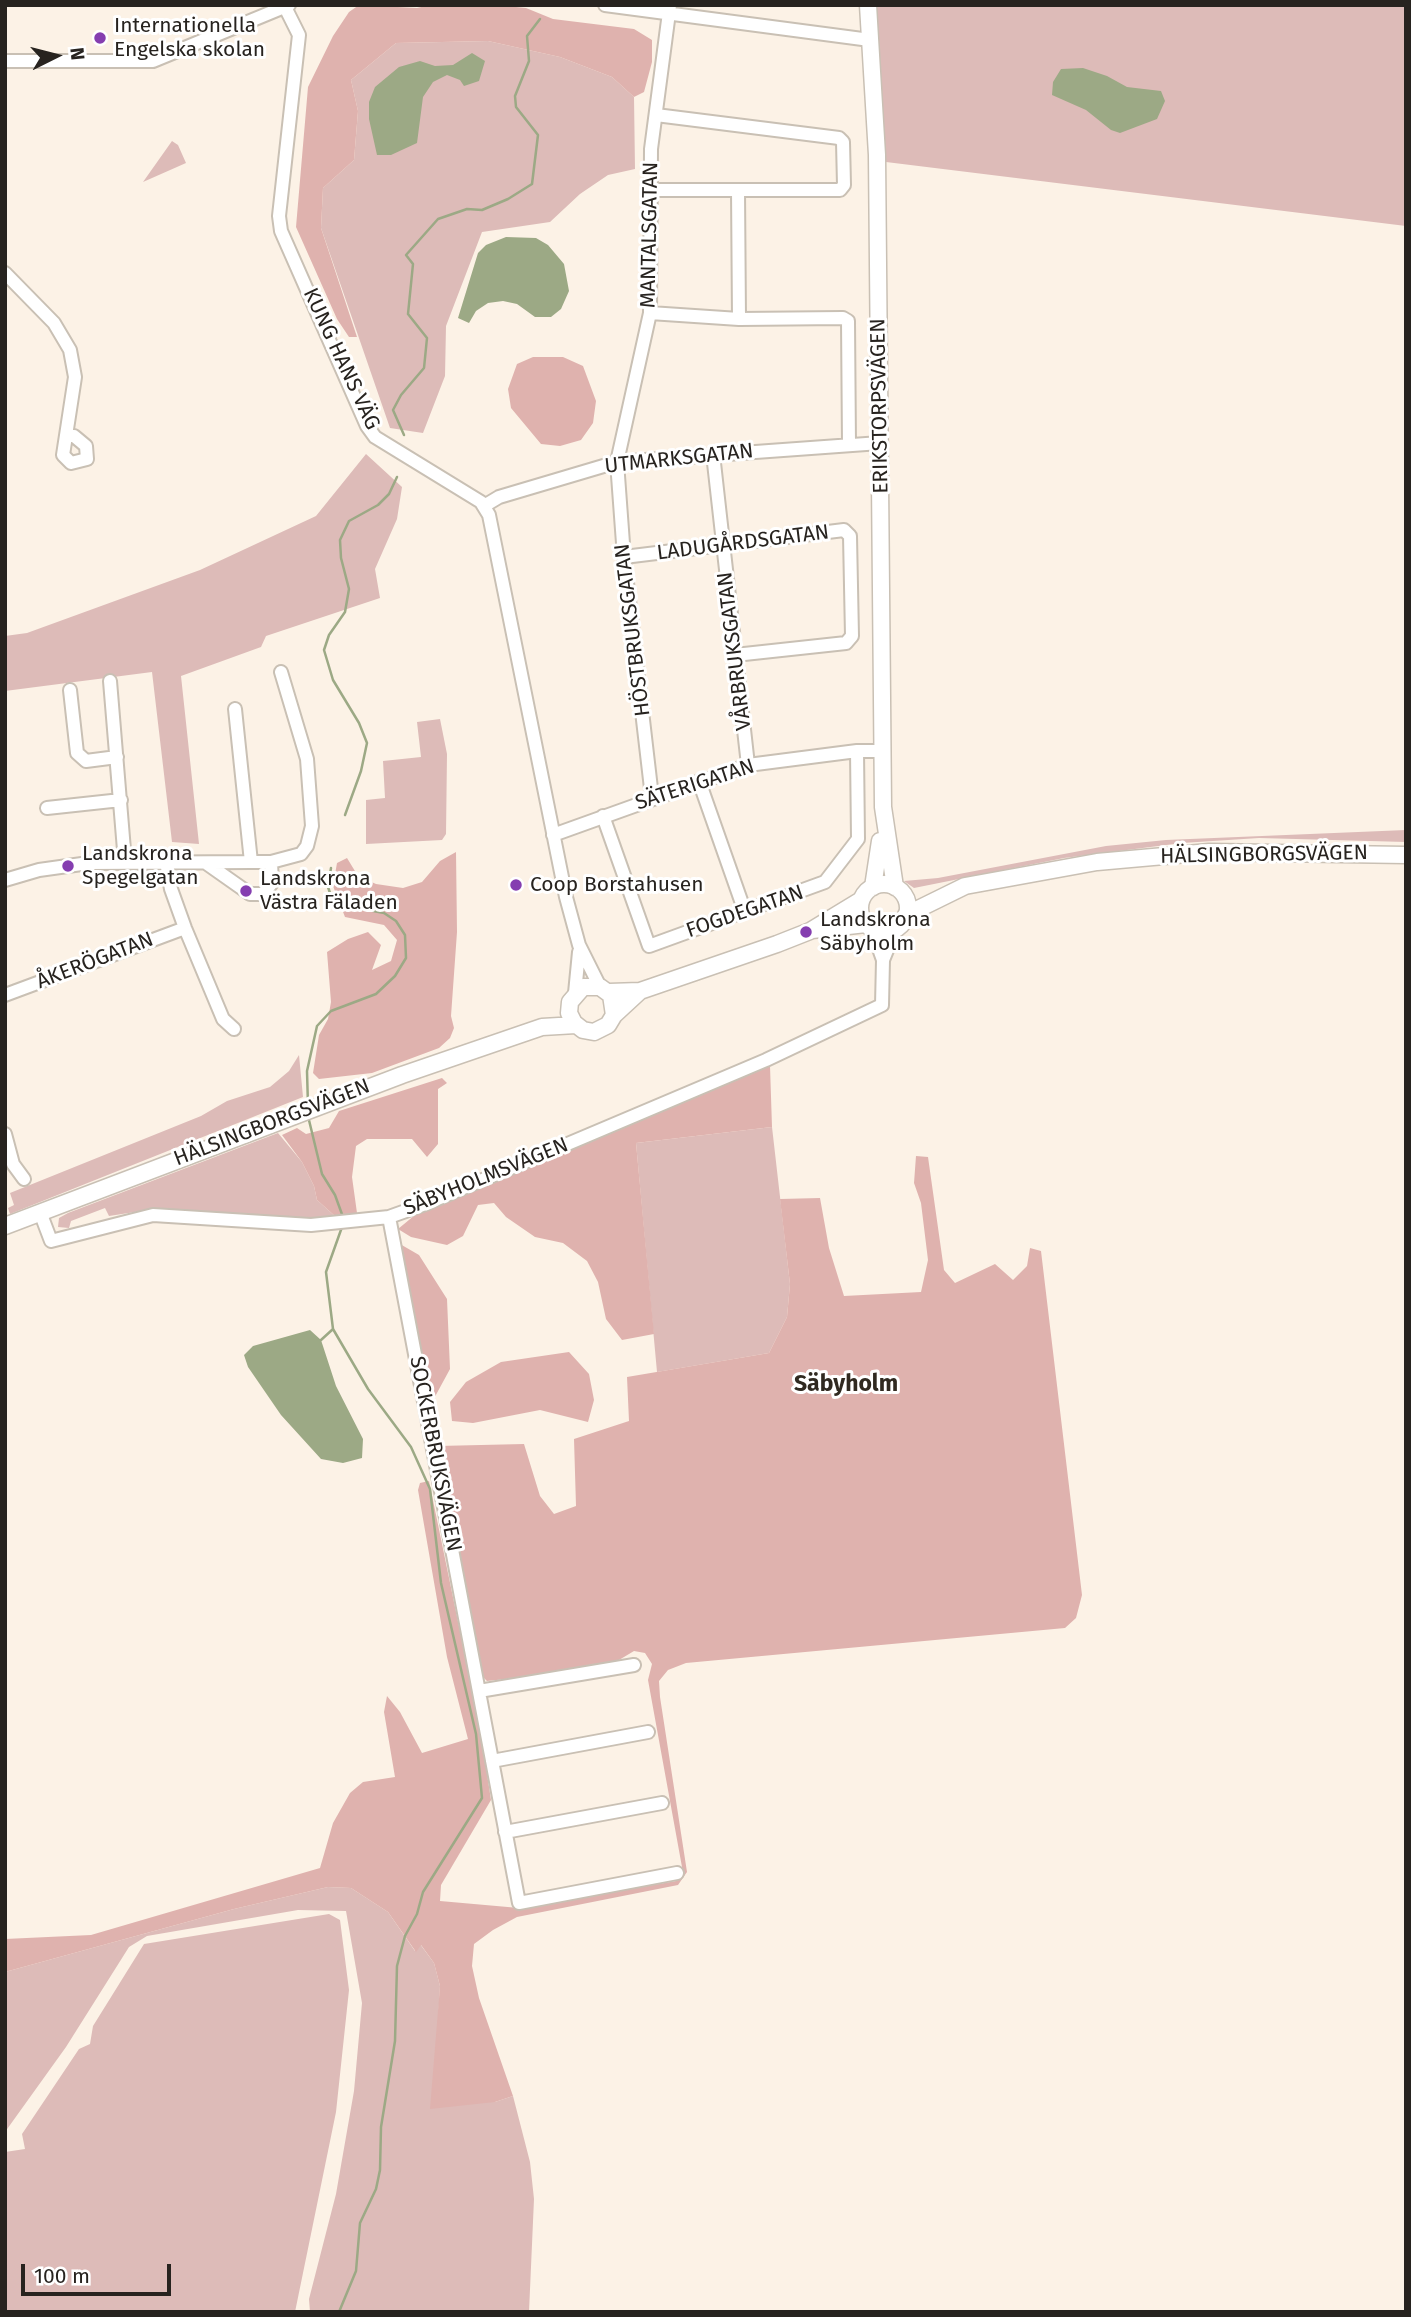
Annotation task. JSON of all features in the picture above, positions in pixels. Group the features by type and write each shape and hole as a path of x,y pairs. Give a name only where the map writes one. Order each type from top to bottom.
{"main road":[{"name":"ERIKSTORPSVÄGEN","path":"868,5 877,155 883,751 883,807 873,887"},
{"name":"ERIKSTORPSVÄGEN","path":"883,807 898,890"},
{"name":"HÄLSINGBORGSVÄGEN","path":"898,890 957,889 1034,871 1209,852 1406,855"},
{"path":"639,991 614,1015 608,1025 598,1031 586,1031 576,1026 570,1016 572,999 587,986 604,990 639,991 810,931 861,900 873,887 884,884 898,890 907,904 901,922 881,932 869,926 860,912 861,900"},
{"name":"HÄLSINGBORGSVÄGEN","path":"901,922 957,889"},
{"path":"810,931 869,926"},
{"path":"604,990 615,1003 614,1015"},
{"name":"HÄLSINGBORGSVÄGEN","path":"541,1027 572,999"},
{"name":"HÄLSINGBORGSVÄGEN","path":"5,1226 343,1096 541,1027 576,1026"}],"street":[{"path":"605,5 669,9 870,40"},
{"path":"5,61 153,61 286,6"},
{"name":"KUNG HANS VÄG","path":"286,6 299,35 279,216 281,231 367,426 375,437 484,506"},
{"name":"MANTALSGATAN","path":"617,462 650,313 651,149 669,9"},
{"path":"652,190 840,190 844,185 843,142 839,138 656,115"},
{"path":"738,190 740,319"},
{"path":"5,273 54,323 70,350 75,377 67,436"},
{"path":"650,313 740,319 843,318 848,321 849,445"},
{"name":"UTMARKSGATAN","path":"484,506 499,497 617,462 636,463 713,454 880,443"},
{"name":"VÅRBRUKSGATAN","path":"713,454 748,765"},
{"name":"HÖSTBRUKSGATAN","path":"617,462 624,557 652,797"},
{"path":"484,506 489,515 553,835 579,945 604,990"},
{"name":"LADUGÅRDSGATAN","path":"624,557 844,530 850,536 852,636 846,643 735,655"},
{"path":"6,876 68,866 125,862 271,862 301,854 307,846 312,826 307,759 281,672"},
{"path":"110,681 125,862"},
{"path":"70,690 77,753 86,761 117,757"},
{"path":"235,709 251,862"},
{"name":"SÄTERIGATAN","path":"553,835 652,797 748,765 857,751 883,751"},
{"name":"FOGDEGATAN","path":"604,816 649,946 823,884 858,839 857,751"},
{"path":"699,781 745,912"},
{"path":"47,808 121,800"},
{"path":"206,863 254,895 266,892 271,886 271,862"},
{"path":"166,863 171,888 185,928 223,1019 234,1029"},
{"name":"SÄBYHOLMSVÄGEN","path":"883,960 901,922"},
{"name":"SÄBYHOLMSVÄGEN","path":"40,1212 51,1241 153,1215 311,1225 365,1222 389,1217 597,1132 882,1005 883,960 869,926"},
{"name":"ÅKERÖGATAN","path":"5,995 185,928"},
{"path":"572,999 579,945"},
{"path":"5,1134 13,1164 24,1179"},
{"name":"SOCKERBRUKSVÄGEN","path":"389,1217 519,1903 677,1873"},
{"path":"480,1691 634,1665"},
{"path":"492,1761 648,1732"},
{"path":"505,1832 662,1803"}],"shaded area":[{"path":"359,5 417,8 430,5 496,5 526,8 553,19 634,29 652,40 652,62 644,92 634,97 612,77 560,57 488,41 396,43 351,80 358,111 354,160 323,188 321,228 357,337 349,337 337,319 296,227 308,87 333,36 349,12"},
{"path":"876,5 1406,5 1406,226 886,162"},
{"path":"488,41 560,57 612,77 634,97 635,169 608,175 580,194 550,222 482,232 446,326 445,376 423,433 390,428 321,228 323,188 354,160 358,111 351,80 396,43"},
{"path":"472,53 485,61 479,81 464,86 460,80 447,75 433,82 423,97 417,143 391,155 377,155 369,119 369,102 375,87 399,67 420,61 435,66 453,65"},
{"path":"1083,68 1107,76 1127,87 1161,91 1165,101 1157,119 1120,133 1111,130 1086,110 1052,95 1053,82 1061,69"},
{"path":"172,141 178,145 186,163 143,182"},
{"path":"506,237 536,238 548,245 564,264 569,291 561,309 551,317 535,317 517,304 503,301 488,303 476,311 469,323 458,318 478,253 486,245"},
{"path":"533,357 563,357 583,366 596,401 593,423 581,440 560,446 541,444 511,408 508,389 517,364"},
{"path":"366,454 402,487 397,519 375,569 380,598 266,636 261,647 181,676 199,844 172,842 152,672 5,691 5,636 27,633 200,570 316,516"},
{"path":"440,719 447,754 446,834 442,840 366,844 366,800 385,798 383,761 421,757 417,722"},
{"path":"1406,830 1406,842 1259,838 1182,843 1064,858 914,888 904,881 938,878 1106,846 1166,840"},
{"path":"456,852 457,932 451,1016 454,1028 450,1038 439,1048 372,1073 319,1079 313,1073 319,1035 328,1019 331,1002 327,952 348,939 368,932 381,945 372,970 391,961 397,940 384,925 345,917 333,886 337,863 347,858 358,876 376,884 403,888 422,882 440,861"},
{"path":"299,1055 303,1097 10,1214 8,1208 14,1205 10,1193 201,1116 227,1101 270,1087 289,1071"},
{"path":"770,1066 772,1127 636,1143 654,1334 622,1340 606,1319 598,1282 587,1261 563,1243 535,1237 506,1217 494,1203 478,1205 463,1236 447,1245 411,1237 398,1229 415,1215"},
{"path":"442,1078 447,1083 438,1089 438,1144 427,1157 412,1139 367,1139 356,1146 352,1177 357,1213 336,1217 317,1200 314,1186 302,1162 282,1135 297,1128 306,1134 329,1128 339,1111"},
{"path":"772,1127 790,1284 787,1317 769,1353 657,1372 636,1143"},
{"path":"278,1133 302,1162 314,1186 317,1200 336,1217 263,1217 161,1208 109,1216 105,1208 71,1221 69,1228 58,1227 59,1218 68,1213"},
{"path":"916,1156 928,1157 944,1270 955,1283 995,1264 1013,1280 1027,1266 1030,1248 1041,1251 1082,1595 1076,1618 1065,1628 686,1663 668,1670 659,1681 660,1697 687,1872 678,1885 517,1917 474,1944 472,1966 479,1998 513,2096 495,2102 430,2109 440,1986 434,1963 421,1945 416,1952 388,1912 351,1888 328,1887 234,1909 5,1972 5,1939 91,1935 320,1868 333,1823 350,1793 363,1782 395,1777 384,1712 387,1696 400,1712 422,1753 468,1739 447,1657 418,1490 420,1483 429,1481 480,1728 491,1800 441,1885 440,1901 519,1908 676,1881 682,1867 648,1680 652,1664 645,1653 634,1651 619,1660 545,1675 487,1681 482,1676 438,1446 524,1444 540,1496 554,1514 576,1506 574,1439 629,1421 627,1377 769,1353 787,1317 790,1284 780,1199 820,1198 829,1248 844,1296 921,1292 928,1260 921,1203 914,1183"},
{"path":"400,1244 419,1255 447,1299 450,1369 431,1404 427,1399"},
{"path":"310,1330 321,1340 336,1386 363,1439 362,1458 343,1463 321,1459 281,1415 248,1367 244,1355 253,1346"},
{"path":"569,1352 589,1374 594,1400 588,1422 540,1410 473,1423 452,1421 450,1402 466,1382 501,1362"},
{"path":"328,1887 351,1888 388,1912 415,1951 420,1944 434,1963 440,1986 435,2074 495,2102 513,2096 530,2162 534,2199 529,2312 310,2312 309,2299 336,2194 354,2091 362,2003 346,1911 298,1910 147,1936 129,1947 66,2047 5,2132 5,1972 234,1909"},
{"path":"329,1914 340,1920 349,1990 336,2112 295,2312 5,2312 5,2152 25,2149 22,2134 79,2049 90,2044 93,2026 144,1944"}],"waterway":[{"path":"404,435 393,410 401,395 424,368 427,338 408,314 413,264 406,255 438,219 467,209 482,210 508,199 532,184 538,135 516,107 515,96 529,61 527,36 540,19"},
{"path":"345,815 361,771 367,743 359,723 333,680 324,650 329,635 345,612 349,589 341,558 340,540 349,521 378,505 389,494 397,477"},
{"path":"308,1106 307,1071 317,1026 331,1011 376,994 395,976 406,958 405,935 396,921 384,913 341,905 332,899 328,887 331,868"},
{"path":"308,1116 322,1174 335,1195 343,1217"},
{"path":"339,2312 356,2271 360,2223 376,2189 380,2170 381,2127 395,2041 397,1966 405,1936 417,1914 423,1892 482,1798 476,1734 441,1583 430,1489 411,1447 368,1389 333,1329 326,1272 342,1227"},
{"path":"321,1340 333,1329"}],"place":[{"name":"Internationella Engelska skolan","path":"100,38"},
{"name":"Landskrona Spegelgatan","path":"68,866"},
{"name":"Coop Borstahusen","path":"516,885"},
{"name":"Landskrona Västra Fäladen","path":"246,891"},
{"name":"Landskrona Säbyholm","path":"806,932"}],"district":[{"name":"Säbyholm","path":"846,1385"}]}
